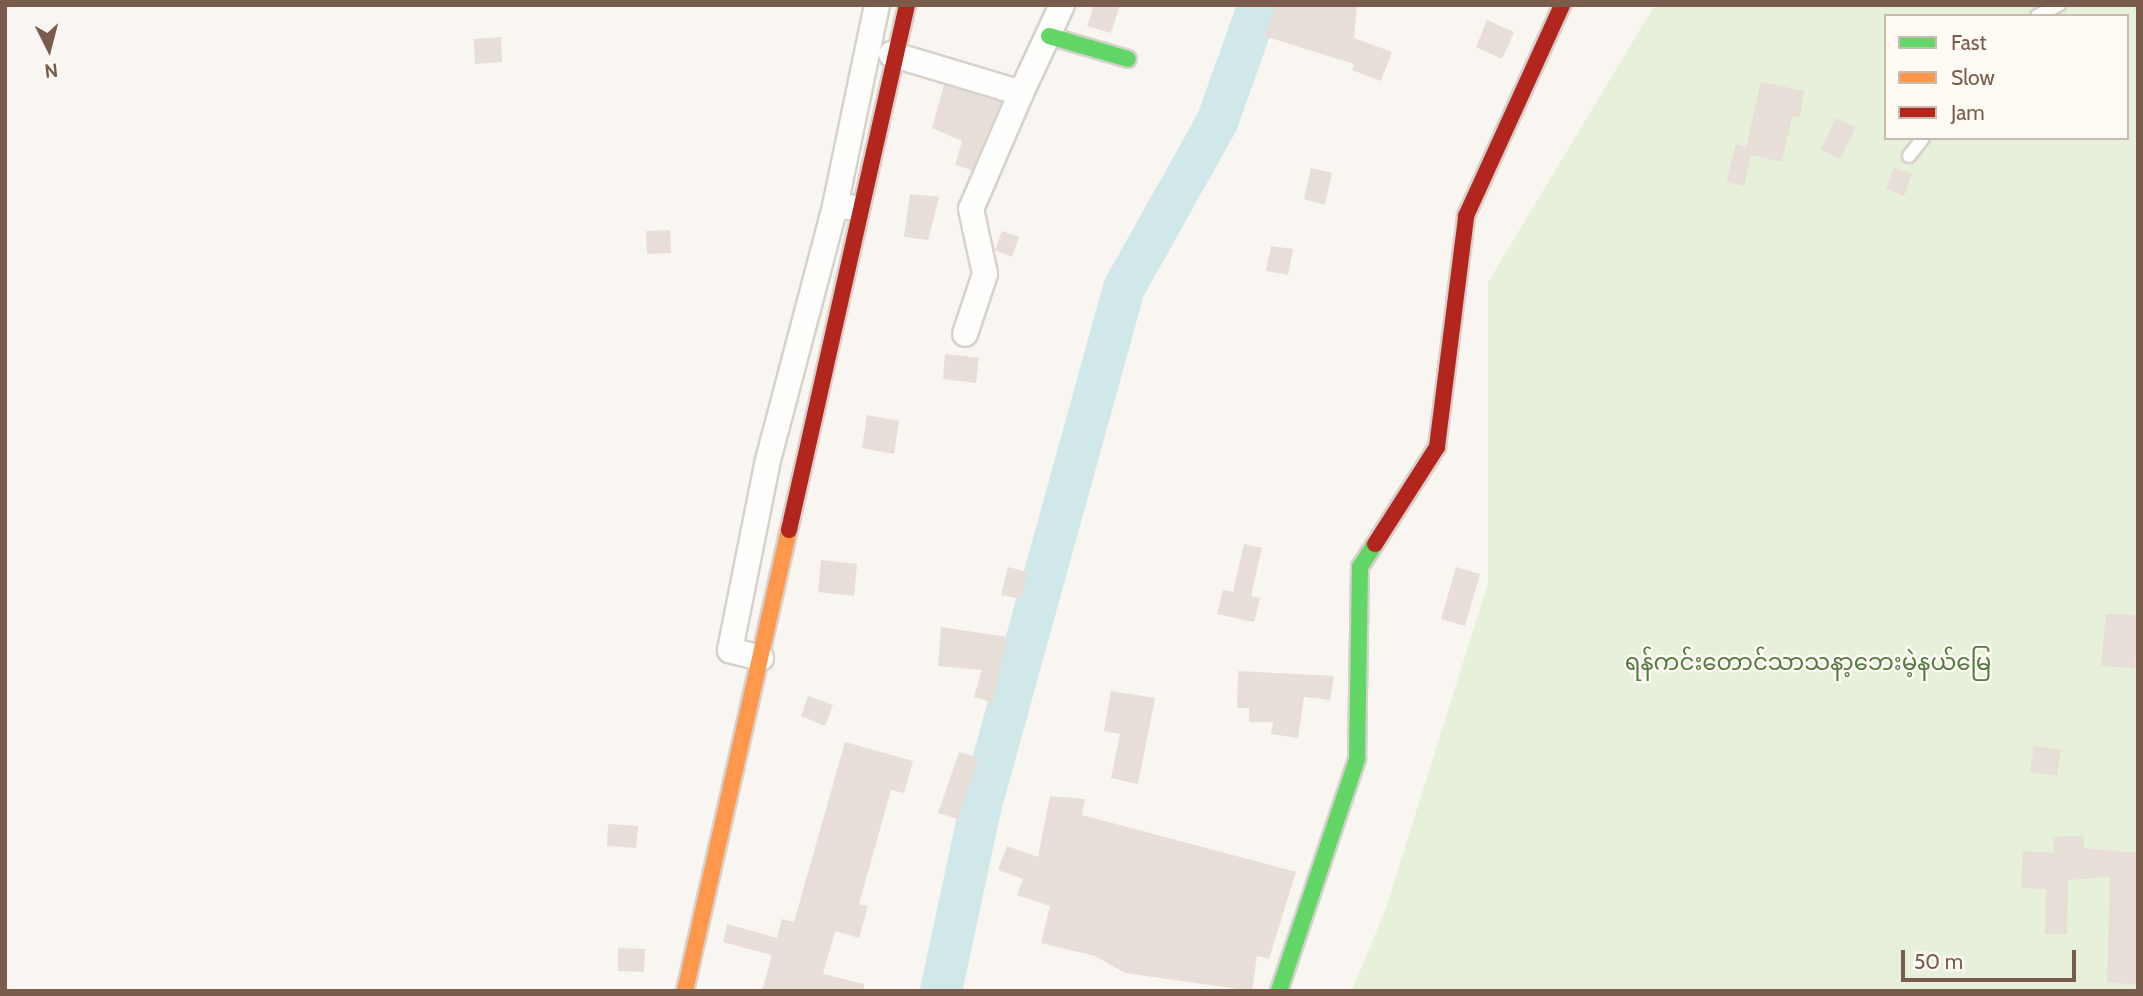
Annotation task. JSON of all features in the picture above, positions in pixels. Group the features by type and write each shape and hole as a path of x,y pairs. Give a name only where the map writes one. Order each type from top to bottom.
{"street":[{"path":"965,334 985,274 971,209 1062,5"},
{"path":"1279,991 1353,778 1360,566 1437,447 1466,216 1562,5"},
{"path":"749,657 730,650 764,476 848,208 891,54 891,8"},
{"path":"685,991 749,657 891,8"},
{"path":"1049,36 1128,59"},
{"path":"891,54 1021,93"}],"lane":[{"path":"2041,14 2059,5"},
{"path":"1909,156 1921,140"}],"green space":[{"name":"ရန်ကင်းတောင်သာသနာ့ဘေးမဲ့နယ်မြေ","path":"1655,5 2138,5 2138,991 1352,991 1386,908 1488,583 1488,282"}],"building":[{"path":"1094,5 1120,5 1111,33 1087,26"},
{"path":"1276,5 1357,5 1354,38 1392,52 1381,81 1352,70 1354,64 1264,36"},
{"path":"1487,20 1514,32 1502,59 1476,47"},
{"path":"501,37 502,62 475,64 474,39"},
{"path":"1761,82 1804,91 1800,117 1792,116 1782,162 1751,155 1744,186 1726,182 1736,144 1746,147"},
{"path":"944,85 1001,102 972,170 955,165 962,141 932,128"},
{"path":"1836,118 1856,127 1840,159 1821,149"},
{"path":"1311,168 1332,173 1325,205 1304,199"},
{"path":"1894,168 1912,174 1904,196 1886,189"},
{"path":"910,194 939,197 928,240 904,237"},
{"path":"670,230 671,253 647,254 646,231"},
{"path":"1002,231 1019,237 1012,257 995,250"},
{"path":"1271,246 1293,249 1288,275 1266,271"},
{"path":"945,354 979,358 976,383 943,379"},
{"path":"867,415 899,421 894,454 862,448"},
{"path":"1244,544 1262,548 1251,596 1260,598 1254,622 1217,614 1223,590 1233,592"},
{"path":"821,560 857,564 854,596 818,592"},
{"path":"1008,567 1028,572 1021,599 1001,595"},
{"path":"1456,567 1480,574 1465,626 1441,619"},
{"path":"2106,614 2138,615 2135,668 2101,666"},
{"path":"941,627 1007,637 993,703 974,697 982,670 938,666"},
{"path":"1238,671 1334,676 1330,700 1304,697 1298,738 1271,734 1273,722 1249,722 1249,708 1237,708"},
{"path":"1111,691 1155,698 1138,784 1111,778 1120,734 1104,731"},
{"path":"808,696 833,705 825,726 801,716"},
{"path":"845,742 913,761 904,793 891,790 859,904 868,906 859,938 835,931 823,974 864,984 864,991 762,991 772,955 723,942 727,924 777,938 782,919 794,922"},
{"path":"2034,746 2061,750 2057,776 2030,772"},
{"path":"959,752 979,758 958,819 938,813"},
{"path":"1050,796 1085,799 1082,815 1296,872 1269,959 1257,956 1252,991 1125,973 1095,956 1041,943 1050,906 1017,895 1023,879 998,870 1007,846 1038,857"},
{"path":"608,824 638,826 636,848 607,846"},
{"path":"2083,836 2084,848 2138,853 2138,985 2107,982 2110,877 2068,880 2067,934 2045,934 2046,889 2021,888 2023,851 2054,853 2053,837"},
{"path":"618,948 645,949 644,972 618,971"}],"waterway":[{"path":"941,991 981,805 1124,288 1217,122 1259,5"}],"traffic: fast":[{"path":"1049,36 1128,59"},
{"path":"1279,991 1357,759 1360,567 1375,544"}],"traffic: slow":[{"path":"685,991 789,530"}],"traffic: jam":[{"path":"789,530 907,5"},
{"path":"1375,544 1437,447 1466,216 1562,5"}]}
